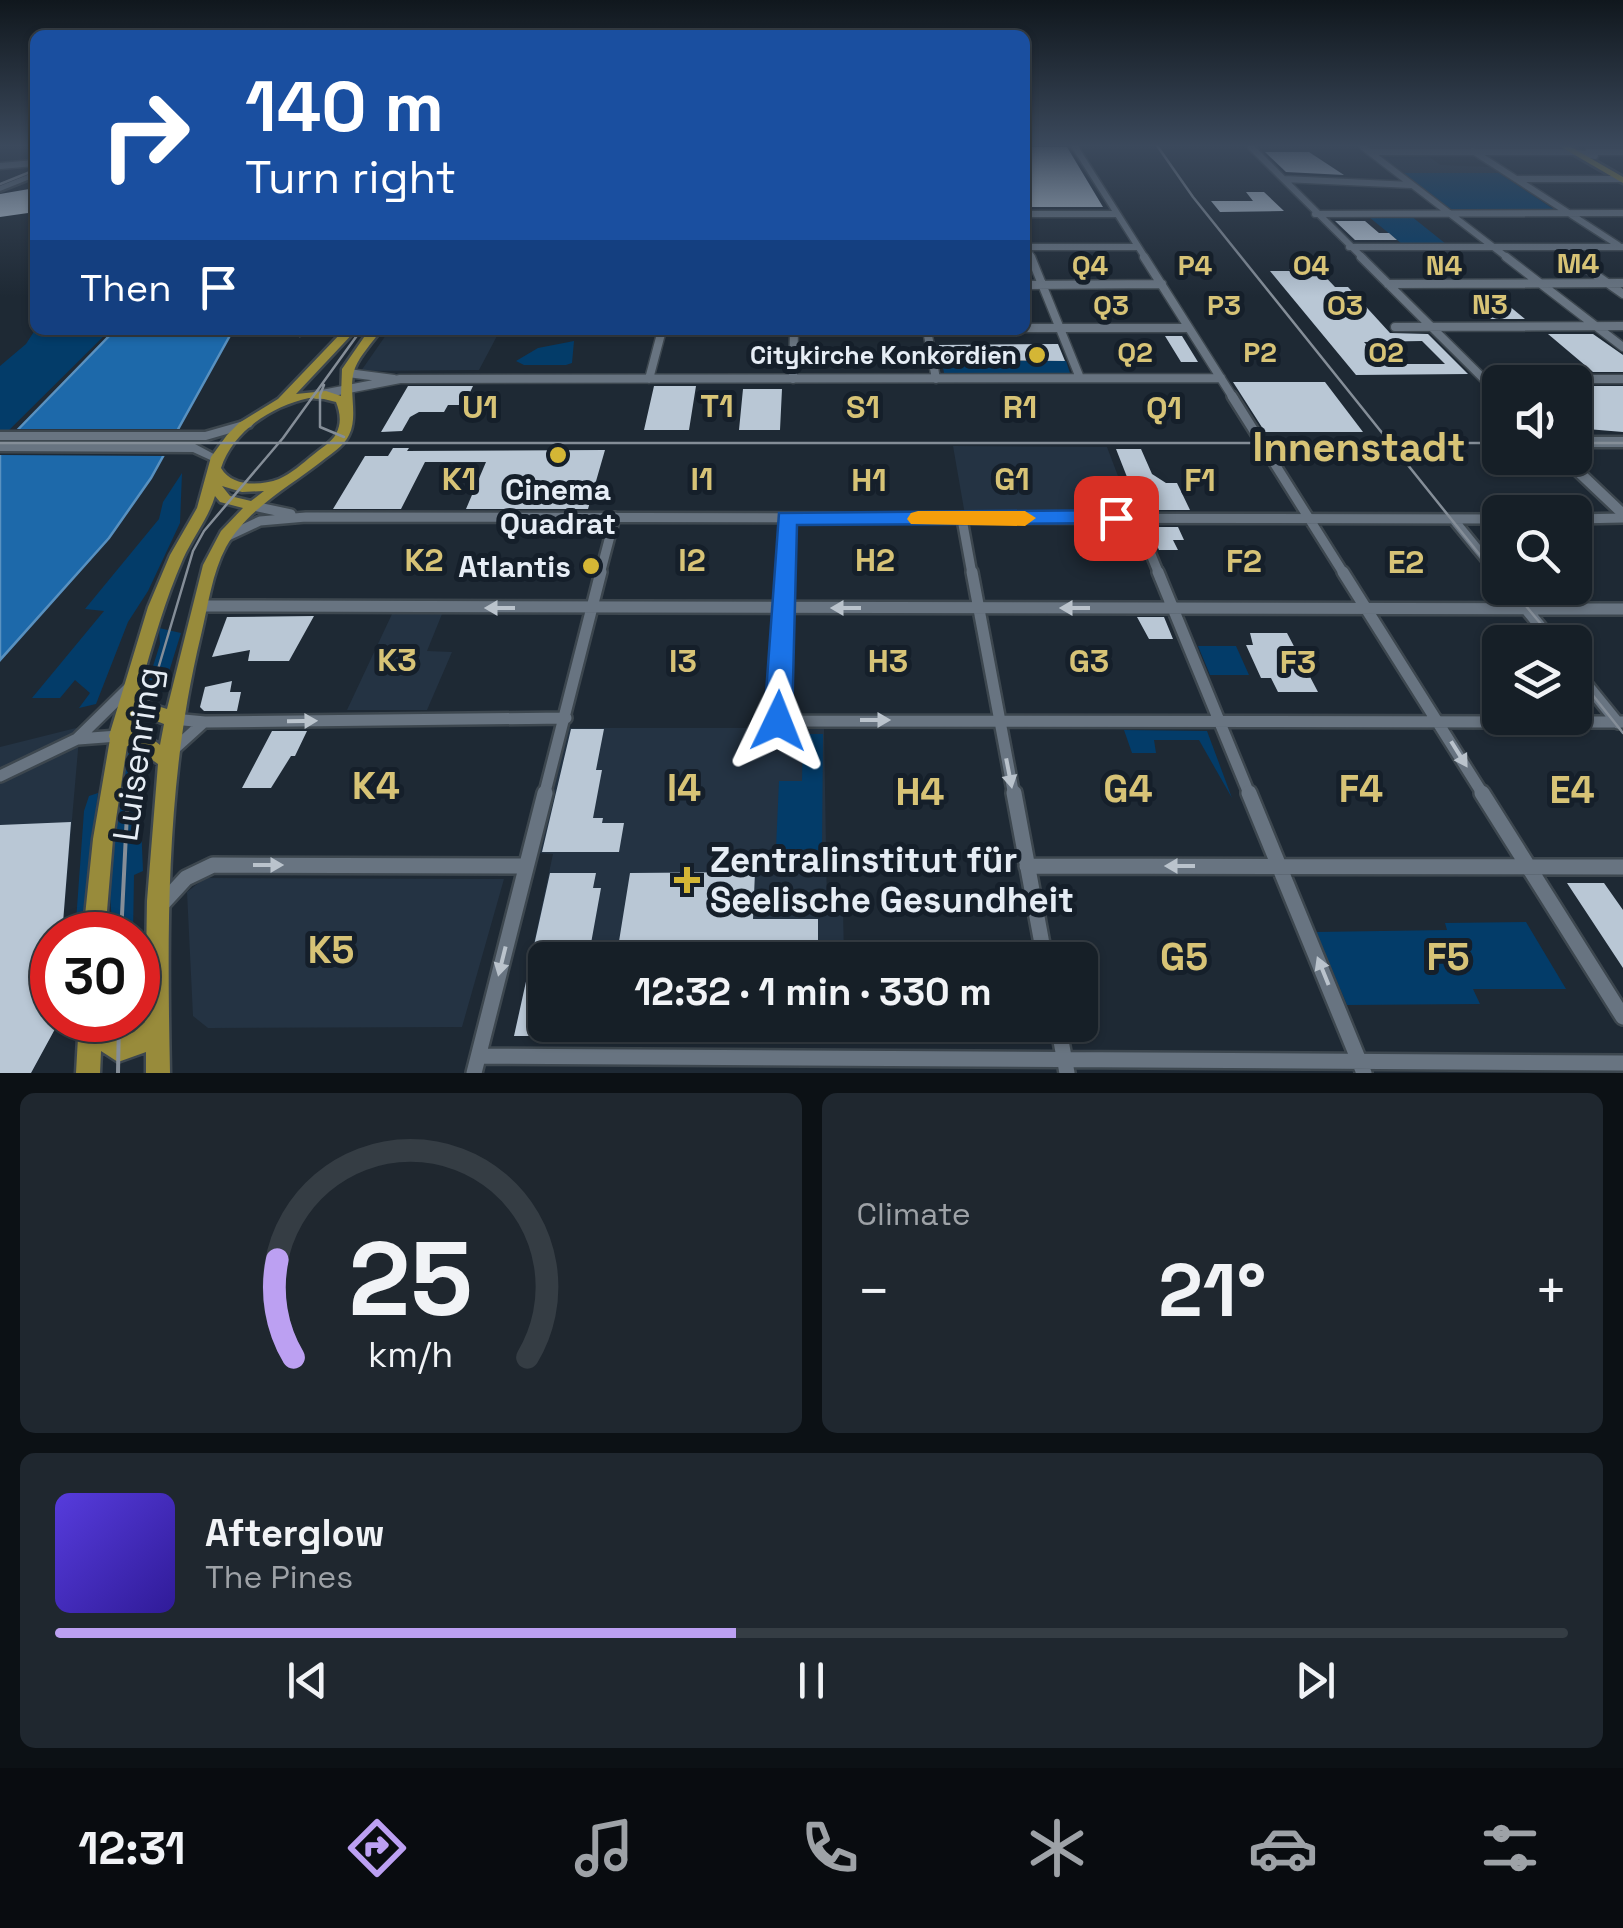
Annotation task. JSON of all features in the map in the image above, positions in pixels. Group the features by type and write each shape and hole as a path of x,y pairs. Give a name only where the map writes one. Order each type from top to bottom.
{"main road":[{"path":"278,404 306,379 343,335"},
{"path":"338,441 345,430 352,388 348,373 371,335"},
{"path":"278,404 311,396 336,398 346,411"},
{"name":"Luisenring","path":"96,912 118,736 172,565 202,512 214,470 228,442 278,404"},
{"path":"0,436 206,436 248,424"},
{"name":"Luisenring","path":"156,912 165,759 172,718 200,606 223,539 253,506 338,441"},
{"path":"0,447 196,448 221,481 233,486 256,487 288,480"},
{"path":"214,470 225,499 253,506"},
{"path":"132,685 144,709 172,718"},
{"path":"118,736 143,742 165,759"},
{"path":"88,1073 89,1042"},
{"path":"109,1042 118,1050 139,1042"},
{"name":"Luisenring","path":"158,1042 158,1073"}],"street":[{"path":"1107,197 1623,1017"},
{"path":"1300,197 1482,377"},
{"path":"1427,197 1623,347"},
{"path":"1544,197 1622,247"},
{"path":"1030,214 1117,214"},
{"path":"1315,214 1623,214"},
{"path":"1030,246 1138,247"},
{"path":"1349,247 1622,247"},
{"path":"1556,247 1623,294"},
{"path":"1030,256 1080,378"},
{"path":"1388,284 1623,283"},
{"path":"1030,285 1162,284"},
{"path":"1395,327 1623,326"},
{"path":"1030,328 1188,328"},
{"path":"649,378 661,335"},
{"path":"793,378 794,335"},
{"path":"928,335 936,378"},
{"path":"348,373 394,379 1221,378"},
{"path":"311,396 394,379"},
{"path":"1592,379 1623,379"},
{"path":"338,441 354,440"},
{"path":"1592,442 1623,442"},
{"path":"1581,475 1623,516"},
{"path":"253,506 306,517"},
{"path":"1592,517 1623,516"},
{"path":"223,539 260,521 306,517 1482,518"},
{"path":"615,517 476,1064 1362,1067 1623,1063"},
{"path":"786,518 778,721 1621,724"},
{"path":"1136,518 1362,1067"},
{"path":"962,519 1041,942"},
{"path":"1453,519 1482,555"},
{"path":"1523,605 1540,625"},
{"path":"200,606 1623,609"},
{"path":"0,776 77,739 132,685"},
{"path":"1592,690 1621,724"},
{"path":"172,718 204,722 567,718"},
{"path":"165,759 204,722"},
{"path":"77,739 118,736"},
{"path":"156,912 186,878 213,865 526,866"},
{"path":"1026,866 1623,867"}],"shaded area":[{"path":"1434,197 1535,197 1555,210 1452,211"},
{"path":"1411,216 1446,244 1402,244 1369,217"},
{"path":"32,335 105,335 0,439 0,366"},
{"path":"110,335 230,335 151,478 109,538 0,660 0,448"},
{"path":"386,335 497,336 479,370 361,371"},
{"path":"574,341 572,363 524,365 516,361 538,348"},
{"path":"942,360 1066,361 1070,373 944,373"},
{"path":"953,446 1107,447 1132,513 965,515"},
{"path":"182,473 180,523 148,591 128,622 96,704 79,708 90,693 75,680 60,698 32,698 104,611 85,609 159,519 163,502"},
{"path":"392,614 442,614 427,651 452,652 427,710 347,710"},
{"path":"159,628 181,633 163,691 159,696 143,698 160,644"},
{"path":"1198,646 1236,646 1249,675 1210,675"},
{"path":"80,727 64,912 30,912 30,1042 48,1042 31,1073 0,1073 0,747"},
{"name":"Zentralinstitut für Seelische Gesundheit","path":"568,728 824,728 827,906 843,907 844,942 534,942 553,854 539,853"},
{"path":"1124,730 1207,731 1232,798 1199,740 1154,740 1156,753 1132,753"},
{"path":"803,734 823,734 822,850 776,849 779,781 802,781"},
{"path":"140,749 147,765 140,799 143,871 134,875 133,912 111,912 108,870 125,754"},
{"path":"98,793 84,912 77,912 84,811 89,796"},
{"path":"205,878 504,879 462,1027 208,1028 193,1016 187,892"},
{"path":"1526,922 1566,989 1473,989 1480,1004 1347,1005 1316,932 1447,930 1445,923"},
{"name":"Zentralinstitut für Seelische Gesundheit","path":"528,971 528,1036 514,1036"}],"pier":[{"path":"12,429 184,429 169,456 0,455 0,441"}],"building":[{"path":"0,197 30,197 30,213 0,217"},
{"path":"1030,197 1097,197 1103,207 1030,207"},
{"path":"1250,197 1269,197 1284,211 1220,212 1211,201 1253,201"},
{"path":"1335,221 1365,221 1379,233 1389,233 1397,240 1355,240"},
{"path":"1318,269 1335,287 1348,287 1390,333 1428,334 1468,374 1356,375 1270,271","holes":["1422,341 1445,364 1385,364 1364,342"]},
{"path":"1474,305 1508,305 1525,319 1491,319"},
{"path":"1548,334 1593,334 1623,355 1623,372 1593,372 1592,365 1585,365"},
{"path":"1165,336 1182,336 1198,362 1181,362"},
{"path":"1058,344 1065,361 942,360 939,345"},
{"path":"1233,382 1325,382 1363,432 1265,432"},
{"path":"408,386 473,386 464,405 448,405 444,412 419,412 410,417 402,431 381,432"},
{"path":"654,386 696,386 689,430 644,430"},
{"path":"1592,386 1623,386 1623,432 1592,429"},
{"path":"743,389 782,389 780,430 739,430"},
{"path":"393,448 605,450 588,509 466,509 486,462 425,462 401,509 333,509 365,456 388,456"},
{"path":"1116,449 1141,449 1152,474 1166,483 1177,483 1190,510 1140,510"},
{"path":"1149,527 1178,527 1184,540 1173,540 1178,550 1159,550"},
{"path":"314,616 289,661 248,661 250,650 212,657 227,617"},
{"path":"1137,617 1164,617 1173,639 1149,639"},
{"path":"1250,633 1287,633 1318,692 1278,692 1271,678 1261,678 1246,645 1253,645"},
{"path":"232,681 230,692 241,692 237,711 204,711 200,707 205,687"},
{"path":"571,729 604,729 596,770 602,770 593,818 603,818 602,823 624,823 619,852 542,852"},
{"path":"272,731 307,731 295,756 291,756 271,788 242,788"},
{"path":"71,822 64,912 30,912 30,1042 48,1042 31,1073 0,1073 0,825"},
{"path":"755,872 753,919 818,919 818,942 619,942 630,873"},
{"path":"550,873 596,873 593,888 601,888 591,942 535,942"},
{"path":"1567,883 1604,883 1623,910 1623,968"},
{"path":"528,973 528,1036 514,1036"}],"tram line":[{"path":"1193,197 1390,443"},
{"path":"279,443 357,335"},
{"path":"324,385 320,395 320,427 344,437"},
{"path":"0,443 279,443"},
{"path":"128,796 137,740 193,551 204,531 279,443"},
{"path":"279,443 1390,443"},
{"path":"1390,443 1482,443"},
{"path":"1390,443 1482,558"},
{"path":"1592,443 1623,443"},
{"path":"1525,605 1542,625"},
{"path":"1592,694 1623,733"},
{"path":"122,912 128,793"},
{"path":"118,1073 119,1042"}],"slow traffic":[{"path":"918,519 1025,518"}],"place":[{"name":"Citykirche Konkordien","path":"1037,355"},
{"name":"Cinema Quadrat","path":"558,455"},
{"name":"Atlantis","path":"591,566"},
{"name":"Zentralinstitut für Seelische Gesundheit","path":"687,880"}],"district":[{"name":"M4","path":"1578,263"},
{"name":"Q4","path":"1090,265"},
{"name":"P4","path":"1195,265"},
{"name":"O4","path":"1311,265"},
{"name":"N4","path":"1444,265"},
{"name":"N3","path":"1490,304"},
{"name":"Q3","path":"1111,305"},
{"name":"P3","path":"1224,305"},
{"name":"O3","path":"1345,305"},
{"name":"Q2","path":"1135,352"},
{"name":"P2","path":"1260,352"},
{"name":"O2","path":"1386,352"},
{"name":"T1","path":"717,406"},
{"name":"U1","path":"480,407"},
{"name":"S1","path":"863,407"},
{"name":"R1","path":"1020,407"},
{"name":"Q1","path":"1164,408"},
{"name":"Innenstadt","path":"1359,447"},
{"name":"K1","path":"459,479"},
{"name":"I1","path":"702,479"},
{"name":"G1","path":"1012,479"},
{"name":"H1","path":"869,480"},
{"name":"F1","path":"1200,480"},
{"name":"K2","path":"424,560"},
{"name":"I2","path":"692,560"},
{"name":"H2","path":"875,560"},
{"name":"F2","path":"1244,561"},
{"name":"E2","path":"1406,562"},
{"name":"K3","path":"397,660"},
{"name":"I3","path":"683,661"},
{"name":"H3","path":"888,661"},
{"name":"G3","path":"1089,661"},
{"name":"F3","path":"1298,662"},
{"name":"K4","path":"376,786"},
{"name":"I4","path":"684,788"},
{"name":"G4","path":"1128,789"},
{"name":"F4","path":"1361,789"},
{"name":"E4","path":"1572,790"},
{"name":"H4","path":"920,792"},
{"name":"K5","path":"331,950"},
{"name":"G5","path":"1184,957"},
{"name":"F5","path":"1448,957"}],"route":[{"path":"778,721 786,518 1116,518"}]}
